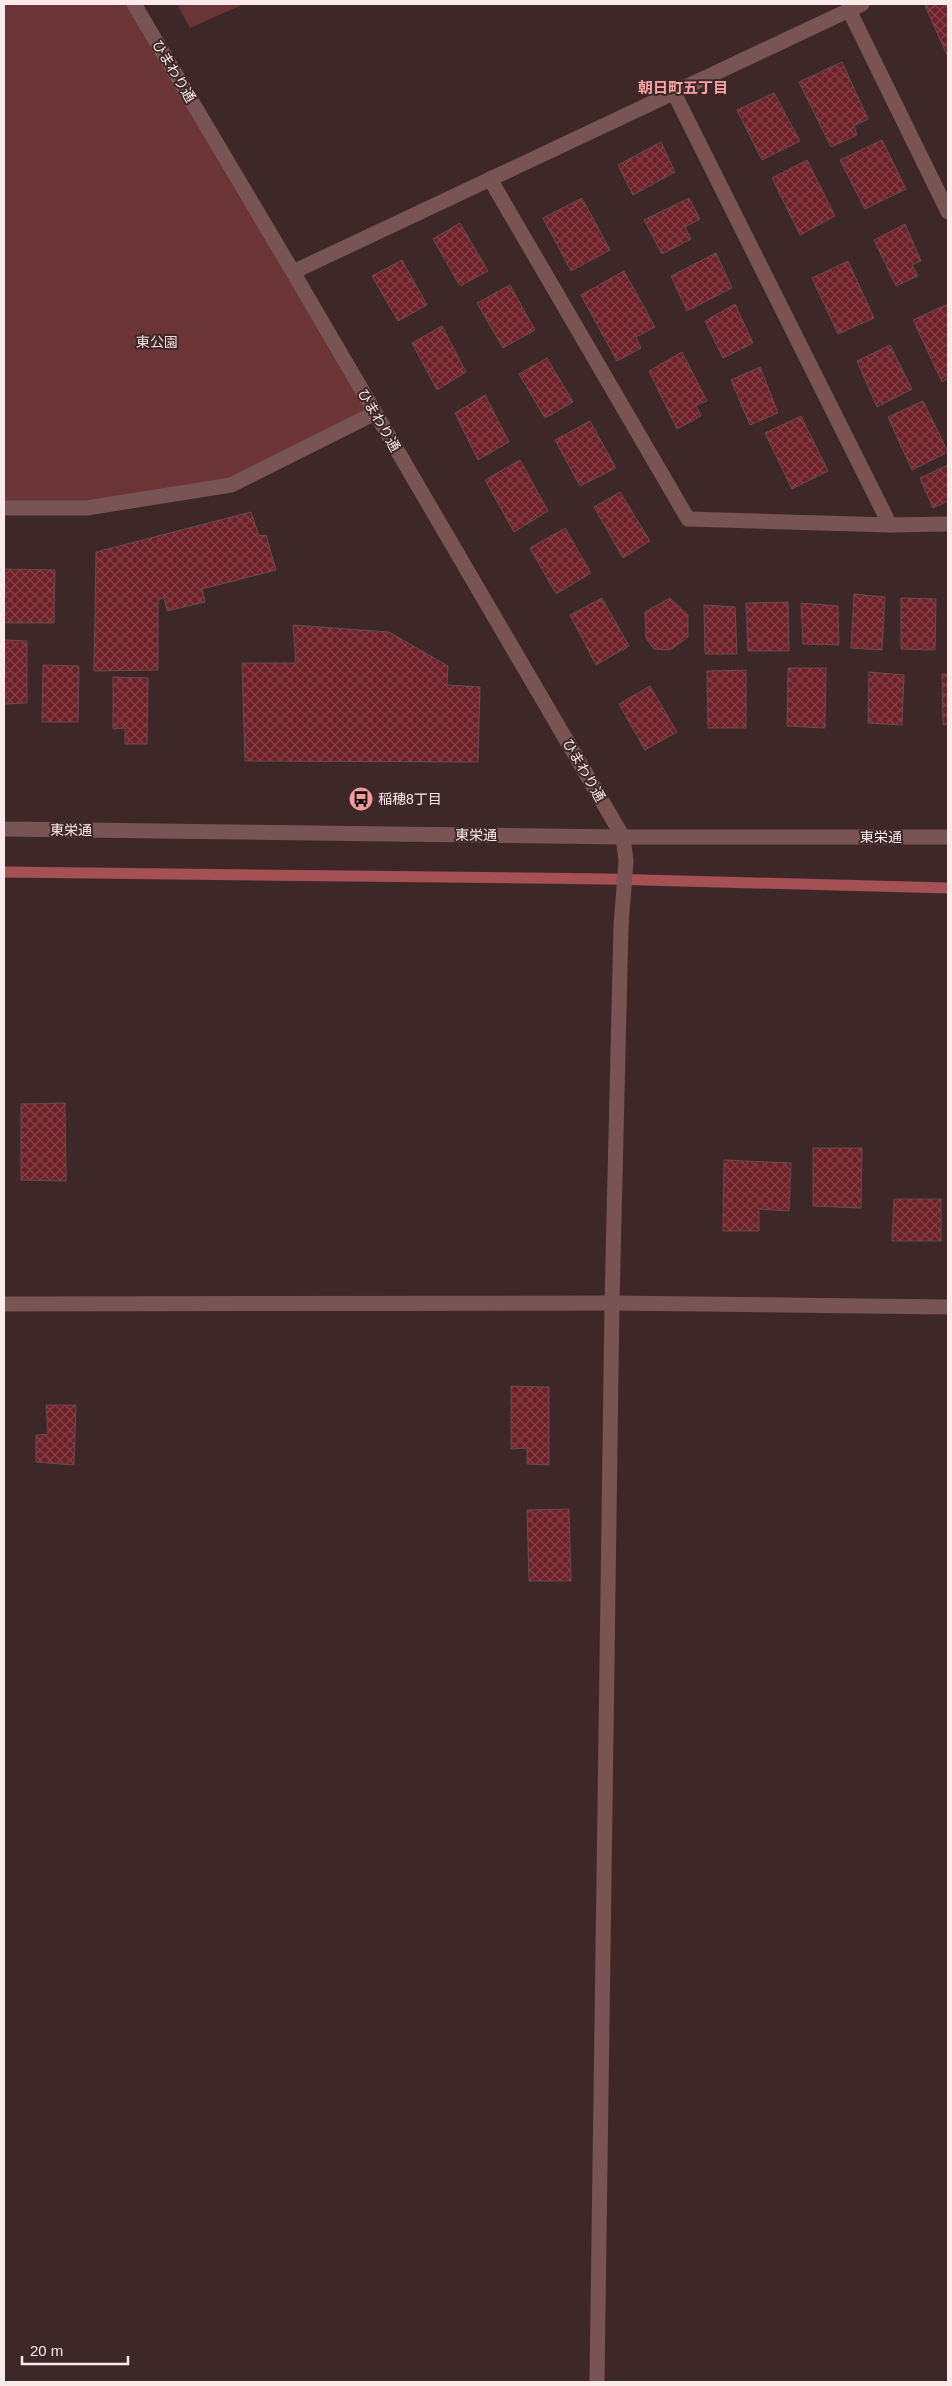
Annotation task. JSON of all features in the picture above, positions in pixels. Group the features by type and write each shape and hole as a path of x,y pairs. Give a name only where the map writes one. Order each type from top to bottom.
{"street":[{"name":"ひまわり通","path":"134,4 623,837"},
{"path":"293,272 855,7 948,212"},
{"path":"674,93 890,524"},
{"path":"490,179 688,519 948,524"},
{"path":"4,508 87,508 231,485 375,414"},
{"name":"東栄通","path":"4,829 623,837 948,837"},
{"path":"597,2382 612,1303 621,926 626,861 623,837"},
{"path":"4,1304 612,1303 948,1307"}],"green space":[{"name":"東公園","path":"4,4 134,4 375,413 231,485 87,508 4,508"},
{"path":"177,4 244,4 190,28"}],"building":[{"path":"948,4 948,57 925,6"},
{"path":"842,62 868,119 854,126 857,135 831,147 799,82"},
{"path":"774,93 800,141 762,160 737,110"},
{"path":"882,140 906,189 865,209 840,160"},
{"path":"661,142 675,172 633,195 618,165"},
{"path":"807,160 835,216 800,235 772,178"},
{"path":"582,198 610,250 571,271 543,218"},
{"path":"689,198 700,219 685,227 691,239 662,254 644,220"},
{"path":"460,223 488,271 460,286 433,239"},
{"path":"905,224 921,261 912,265 918,276 896,286 874,240"},
{"path":"716,253 732,288 687,311 671,276"},
{"path":"402,260 427,305 398,321 372,276"},
{"path":"848,261 874,318 838,334 812,278"},
{"path":"624,271 655,327 636,337 641,348 617,361 581,295"},
{"path":"510,285 535,330 503,348 477,303"},
{"path":"735,304 753,343 723,358 705,321"},
{"path":"948,304 948,378 942,382 913,320"},
{"path":"442,326 466,372 437,390 412,343"},
{"path":"890,345 912,389 877,407 857,361"},
{"path":"682,352 707,401 696,405 701,416 677,429 649,371"},
{"path":"547,358 573,402 545,418 519,374"},
{"path":"760,367 778,413 750,425 731,380"},
{"path":"485,395 509,442 478,460 455,413"},
{"path":"923,401 948,452 912,470 888,417"},
{"path":"801,416 828,471 792,489 765,433"},
{"path":"590,421 616,468 580,486 555,440"},
{"path":"520,460 548,511 514,532 485,480"},
{"path":"948,465 948,501 933,508 920,478"},
{"path":"620,492 650,541 623,558 594,507"},
{"path":"251,512 259,536 266,535 276,570 202,589 205,602 167,611 164,597 158,601 158,670 94,671 96,552"},
{"path":"565,528 591,573 556,594 530,548"},
{"path":"4,569 55,570 54,623 4,623"},
{"path":"854,594 885,597 882,650 851,648"},
{"path":"602,598 629,646 596,665 570,615"},
{"path":"670,598 688,615 688,637 670,650 654,649 646,638 645,612"},
{"path":"901,598 936,599 935,650 901,649"},
{"path":"788,602 789,651 748,651 746,603"},
{"path":"801,603 838,606 839,645 803,644"},
{"path":"704,605 735,607 737,654 705,654"},
{"path":"293,625 389,632 448,666 447,685 480,687 478,762 245,761 242,663 296,663"},
{"path":"4,640 27,641 27,703 4,704"},
{"path":"43,665 79,666 78,722 42,722"},
{"path":"788,668 826,668 825,728 787,726"},
{"path":"746,670 746,728 708,728 707,671"},
{"path":"869,672 904,675 902,725 868,723"},
{"path":"942,674 948,674 948,724 943,725"},
{"path":"113,677 148,678 147,744 125,744 125,728 113,729"},
{"path":"650,686 677,732 645,750 619,704"},
{"path":"65,1103 66,1181 21,1180 21,1104"},
{"path":"813,1148 862,1148 861,1208 813,1206"},
{"path":"724,1160 791,1163 789,1211 759,1209 759,1231 723,1231"},
{"path":"894,1199 941,1199 941,1241 892,1241"},
{"path":"511,1386 549,1387 549,1465 527,1464 527,1448 511,1449"},
{"path":"46,1405 76,1405 74,1465 36,1462 36,1435 48,1434"},
{"path":"569,1509 571,1581 529,1581 527,1510"}],"waterway":[{"path":"4,872 607,879 948,888"}],"place":[{"name":"稲穂8丁目","path":"361,799"}],"district":[{"name":"朝日町五丁目","path":"683,88"}]}
